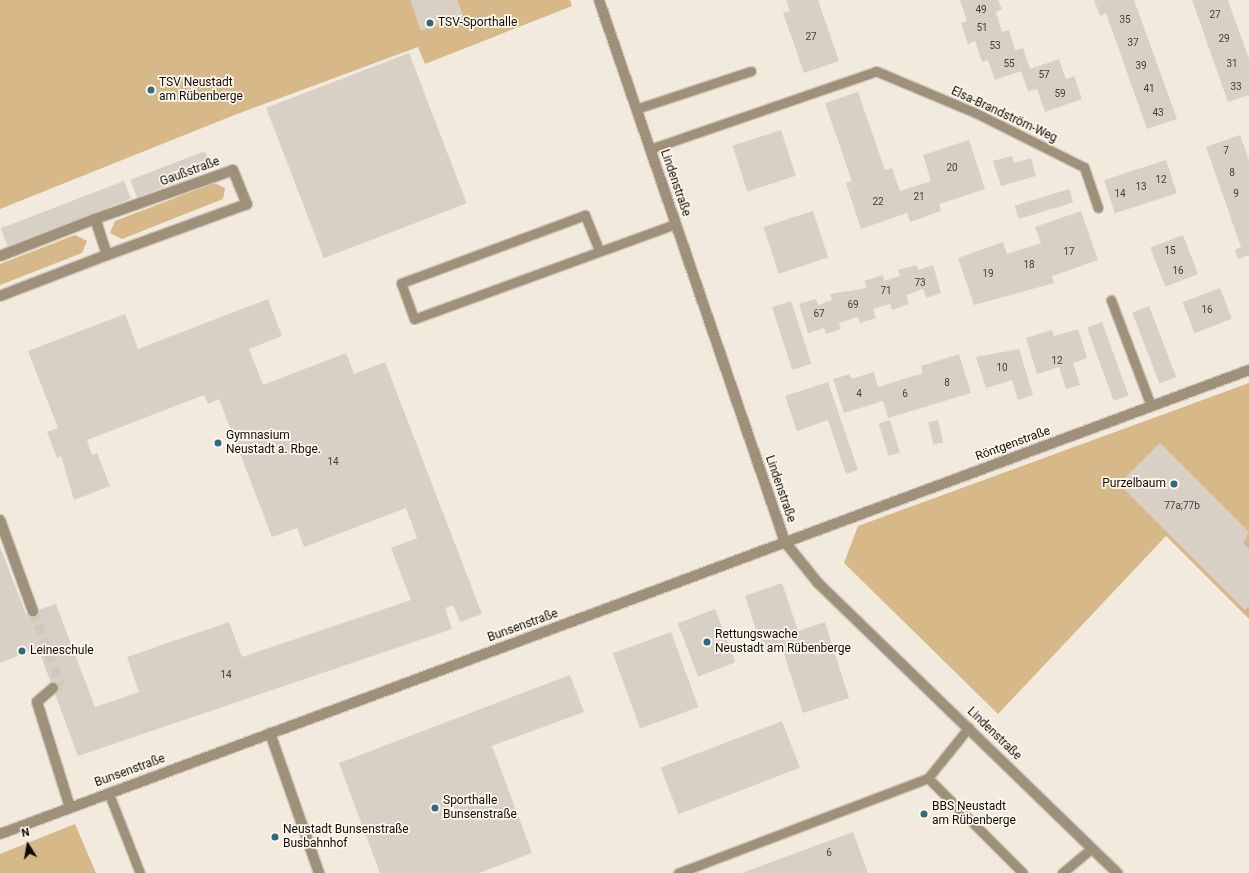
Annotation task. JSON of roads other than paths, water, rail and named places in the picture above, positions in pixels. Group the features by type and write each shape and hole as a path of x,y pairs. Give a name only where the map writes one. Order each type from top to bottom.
{"street":[{"name":"Lindenstraße","path":"599,0 785,542 818,583 969,727 1117,873"},
{"name":"Gaußstraße","path":"0,256 95,219 233,170 247,204 0,296"},
{"path":"95,219 108,255"},
{"name":"Röntgenstraße","path":"785,542 1249,370"},
{"path":"0,520 33,611"},
{"name":"Bunsenstraße","path":"0,834 785,542"},
{"path":"53,688 37,702 70,807"},
{"path":"270,733 319,873"}],"lane":[{"path":"636,110 752,71"},
{"name":"Elsa-Brandström-Weg","path":"650,149 876,72 976,113 1084,167 1098,208"},
{"path":"599,250 585,215 401,283 414,319 599,250 675,224"},
{"path":"1111,300 1151,406"},
{"path":"678,873 928,778 969,727"},
{"path":"928,778 1023,873"},
{"path":"108,794 140,873"},
{"path":"1062,873 1092,848"}],"tunnel":[{"path":"33,611 61,685 53,688"}],"place":[{"name":"TSV-Sporthalle","path":"430,23"},
{"name":"TSV Neustadt am Rübenberge","path":"151,90"},
{"name":"Gymnasium Neustadt a. Rbge.","path":"218,443"},
{"name":"Purzelbaum","path":"1174,484"},
{"name":"Rettungswache Neustadt am Rübenberge","path":"707,642"},
{"name":"Leineschule","path":"22,651"},
{"name":"Sporthalle Bunsenstraße","path":"435,808"},
{"name":"BBS Neustadt am Rübenberge","path":"924,814"},
{"name":"Neustadt Bunsenstraße Busbahnhof","path":"275,837"}]}
